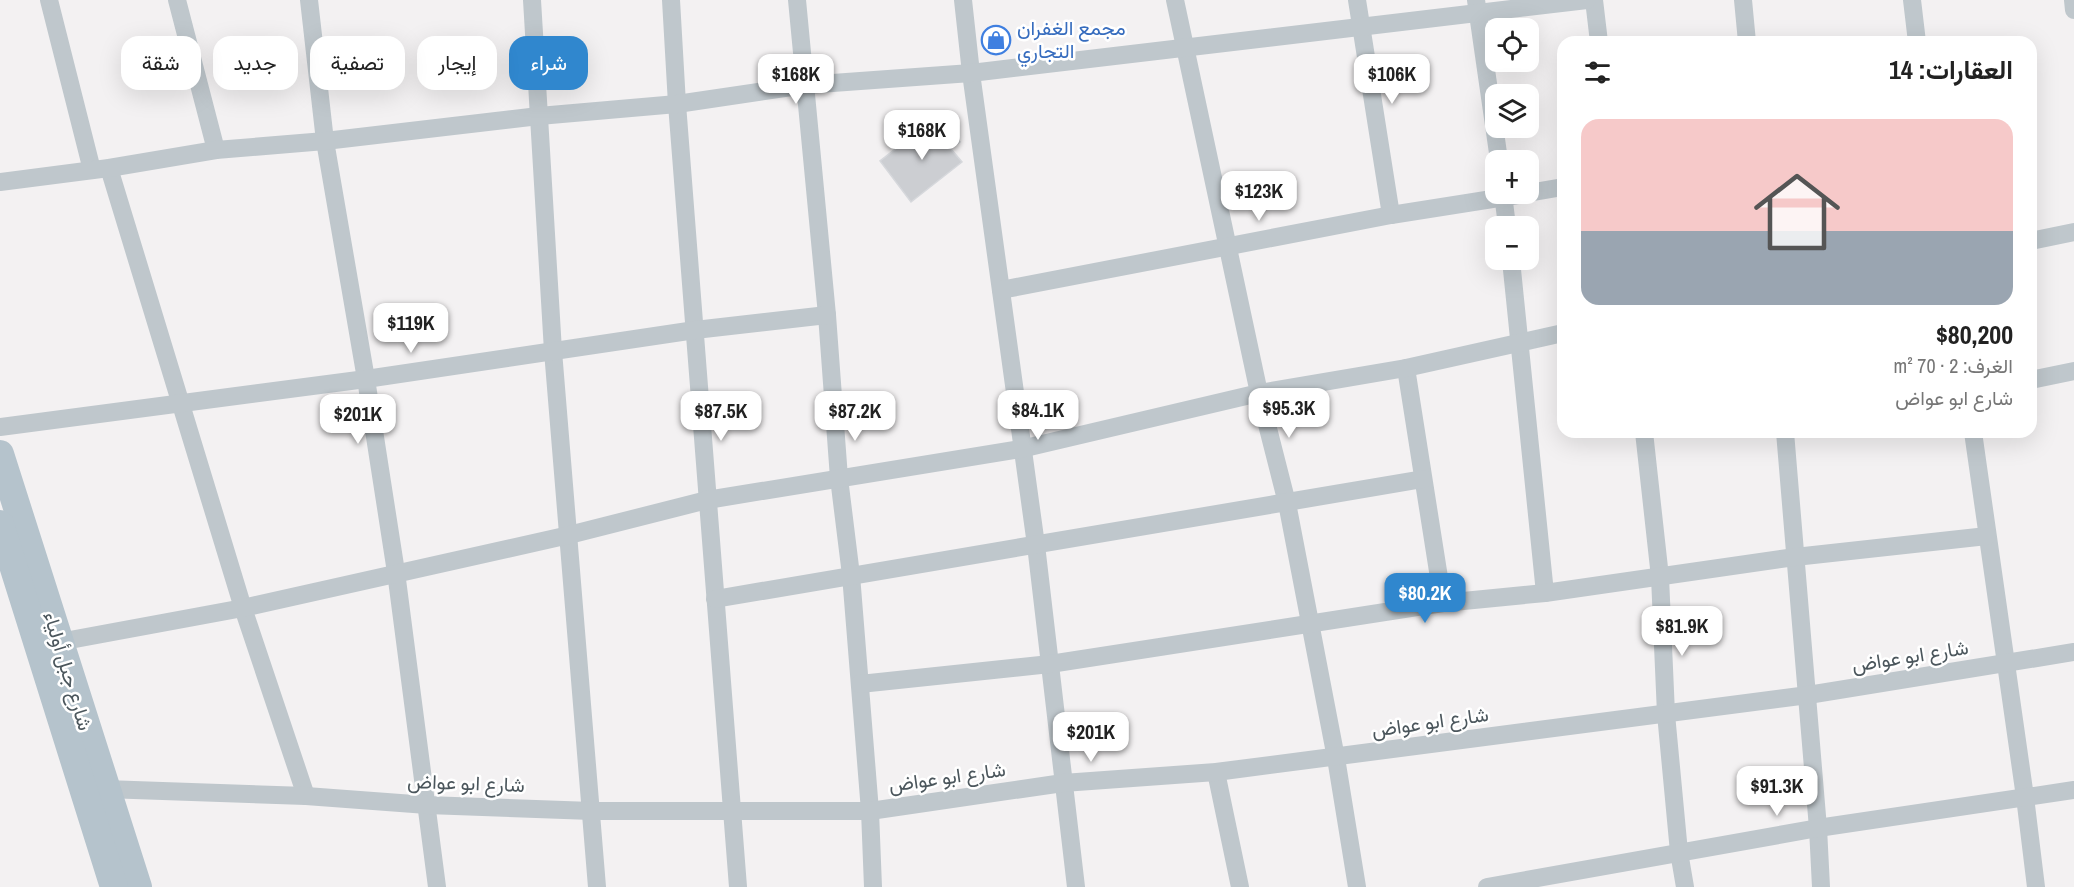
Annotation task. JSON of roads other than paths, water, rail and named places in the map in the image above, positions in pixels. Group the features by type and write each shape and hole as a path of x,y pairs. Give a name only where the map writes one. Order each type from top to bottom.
{"main road":[{"name":"شارع جبل أولياء","path":"0,454 105,789 117,886"},
{"name":"شارع جبل أولياء","path":"0,525 117,886"}],"street":[{"path":"50,0 100,169 181,405 243,608 306,796"},
{"path":"177,0 216,150"},
{"path":"309,0 325,141 396,572 437,887"},
{"path":"532,0 553,351 597,887"},
{"path":"671,0 677,104 738,887"},
{"path":"797,0 827,315 839,478 851,575 870,811 873,887"},
{"path":"963,0 1021,449 1036,545 1076,887"},
{"path":"1175,0 1259,393 1287,503 1336,758 1357,887"},
{"path":"1357,0 1391,215"},
{"path":"0,182 216,150 325,141 539,116 677,104 806,85 971,73 1361,26 1477,7 1587,0"},
{"path":"1594,0 1598,36"},
{"path":"1743,0 1746,36"},
{"path":"1912,0 1916,36"},
{"path":"2073,0 2074,10"},
{"path":"1477,7 1498,150"},
{"path":"1539,191 1557,188"},
{"path":"1001,290 1485,198"},
{"path":"2037,240 2074,232"},
{"path":"1512,270 1545,593"},
{"path":"0,427 181,405 695,330 827,315"},
{"path":"59,642 243,608 569,535 707,500 1021,449 1259,393 1406,368 1557,335"},
{"path":"1406,368 1443,603"},
{"path":"2037,379 2074,371"},
{"path":"1645,438 1660,577 1666,714 1684,887"},
{"path":"1785,438 1808,695 1821,887"},
{"path":"1974,438 2036,887"},
{"path":"715,599 1423,479"},
{"path":"860,684 1050,664 1443,603 1545,593 1795,557 1987,536"},
{"name":"شارع ابو عواض","path":"105,789 306,796 427,805 592,811 870,811 1063,783 1216,772 1336,758 1808,695 2074,652"},
{"path":"1216,772 1240,887"},
{"path":"1487,887 1818,828 2074,790"}],"place":[{"name":"مجمع الغفران التجاري","path":"996,40"}]}
